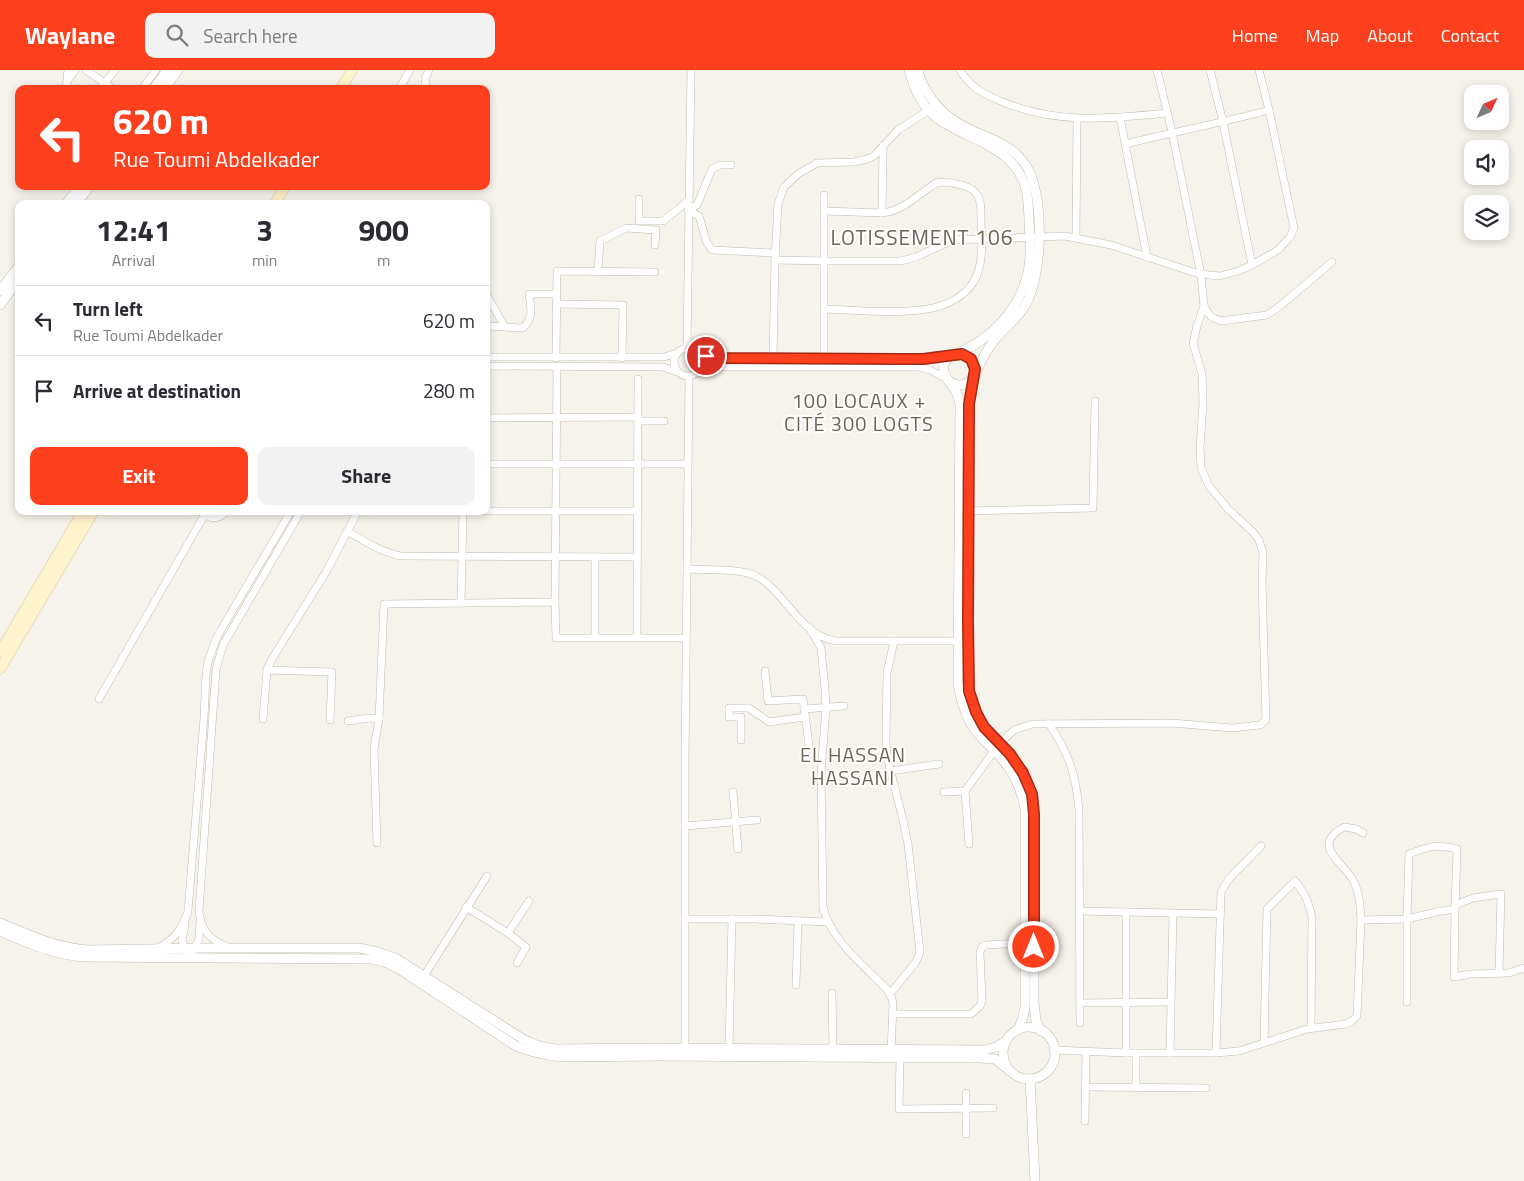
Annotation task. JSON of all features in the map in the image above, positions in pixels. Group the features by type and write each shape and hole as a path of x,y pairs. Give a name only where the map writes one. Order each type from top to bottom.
{"main road":[{"path":"343,85 352,70"},
{"path":"0,652 81,515"},
{"path":"0,669 92,515"}],"street":[{"path":"67,85 68,70"},
{"path":"68,80 75,70"},
{"path":"86,70 101,85"},
{"path":"103,85 115,70"},
{"path":"145,85 156,70"},
{"path":"156,85 168,70"},
{"path":"167,85 178,70"},
{"path":"401,85 410,70"},
{"path":"426,85 425,78 429,70"},
{"path":"687,348 691,70"},
{"path":"909,70 917,94 933,107 952,120 1001,142 1015,151 1029,170 1038,196 1028,274 1020,298 988,336 948,359 945,364 944,375 958,395 960,405 968,677 972,703 984,727 1018,763 1028,782 1033,803 1034,1003 1036,1021 1041,1031"},
{"path":"918,70 933,107"},
{"path":"960,70 973,88 1010,106 1034,113 1077,118 1120,118 1168,113"},
{"path":"1157,70 1168,113 1201,274 1204,306 1208,313 1213,318 1221,321 1267,314 1280,306 1332,262"},
{"path":"1210,70 1223,122 1252,265"},
{"path":"688,210 695,213 700,219 707,243 712,250 824,261 901,261 916,257 953,240 1065,236 1111,245 1201,274 1220,276 1252,265 1278,250 1290,237 1294,228 1259,70"},
{"path":"773,358 778,204 784,187 798,174 817,163 842,163 874,156 898,130 933,107"},
{"path":"1126,144 1269,110"},
{"path":"1076,238 1077,118"},
{"path":"1120,118 1147,257"},
{"path":"882,213 883,146"},
{"path":"688,210 697,205 712,169 720,165 731,165"},
{"path":"825,211 882,213 900,209 936,183 953,183 976,193 980,204 982,239 981,262 977,276 964,292 944,305 922,310 825,309"},
{"path":"69,200 77,190"},
{"path":"79,200 87,190"},
{"path":"824,195 824,358"},
{"path":"639,199 639,221 663,221 688,201"},
{"path":"598,271 600,241 626,228 656,230 656,245"},
{"path":"490,358 663,367 689,377 705,368 717,366 919,367 930,370 956,385 962,385 972,380 981,360 992,343 1026,305 1036,276 1034,236"},
{"path":"0,291 15,271"},
{"path":"655,272 557,271 556,638 686,638"},
{"path":"0,305 15,284"},
{"path":"490,326 522,328 527,325 532,311 529,294 556,294"},
{"path":"490,301 504,327"},
{"path":"556,304 623,305 622,358"},
{"path":"969,844 965,790 1000,743 1014,730 1022,726 1032,724 1171,724 1232,728 1260,725 1266,720 1262,592 1263,553 1253,532 1229,510 1208,486 1201,468 1202,374 1193,343 1204,306"},
{"path":"490,366 664,357 687,348 714,358 923,359 962,354 971,359 974,364 974,375 969,404 963,511 958,683 960,696 971,725 1010,768 1022,793 1025,808 1025,1008 1018,1030"},
{"path":"677,353 673,363 677,372"},
{"path":"698,353 702,364 698,373"},
{"path":"685,1048 689,377"},
{"path":"637,637 638,379"},
{"path":"963,511 1093,508 1095,400"},
{"path":"490,418 638,419 664,421"},
{"path":"490,464 687,464"},
{"path":"490,511 638,511"},
{"path":"99,699 203,515"},
{"path":"206,515 218,518 221,515"},
{"path":"188,958 182,940 188,911 208,662 216,639 225,622 289,515"},
{"path":"188,958 196,948 199,939 204,836 218,656 234,625 299,515"},
{"path":"263,720 267,670 326,572 356,515"},
{"path":"461,603 463,515"},
{"path":"347,531 380,550 401,556 637,557"},
{"path":"595,637 596,557"},
{"path":"687,569 741,572 757,577 769,586 809,628 828,640 968,641"},
{"path":"378,844 374,749 379,718 384,604 555,602"},
{"path":"809,628 817,640 822,653 826,707 821,774 823,907 827,922 836,937 890,994 893,1004 898,1109 993,1108"},
{"path":"822,653 827,645 836,641"},
{"path":"890,994 916,962 920,952 908,844 887,756 887,673 894,641"},
{"path":"267,670 332,672 330,720"},
{"path":"765,671 768,701 803,699 808,745"},
{"path":"804,709 844,706"},
{"path":"741,740 741,717 729,717 729,708 748,708 769,722 805,718"},
{"path":"348,721 379,718"},
{"path":"1049,724 1067,755 1074,773 1077,790 1079,810 1080,1023"},
{"path":"890,771 939,764"},
{"path":"944,792 965,790"},
{"path":"733,792 738,849"},
{"path":"685,826 756,820"},
{"path":"1054,1050 1126,1053 1216,1053 1239,1051 1311,1028 1346,1024 1352,1021 1357,1016 1361,920 1360,900 1355,884 1346,869 1330,852 1329,848 1333,836 1344,827 1363,832"},
{"path":"1407,1002 1409,854 1428,846 1440,845 1457,849 1454,977 1509,972 1524,968"},
{"path":"1216,1053 1221,892 1224,886 1262,846"},
{"path":"424,976 486,876"},
{"path":"1264,1043 1267,910 1295,881 1305,893 1312,918 1311,1028"},
{"path":"1361,920 1407,919 1455,907 1473,898 1501,894 1499,973"},
{"path":"508,933 529,901"},
{"path":"466,906 526,947 517,963"},
{"path":"1080,911 1220,914"},
{"path":"1126,912 1126,1053"},
{"path":"1170,1053 1173,913"},
{"path":"685,919 827,922"},
{"path":"729,1048 732,919"},
{"path":"158,949 175,937 182,929 186,920"},
{"path":"796,985 798,921"},
{"path":"0,923 51,944 88,950 359,948 384,953 397,959 523,1039 539,1046 555,1049 833,1049 894,1055 985,1050 996,1047 1006,1041 1018,1030 1033,1028 1048,1036 1053,1044 1053,1062 1049,1070 1042,1076 1030,1079 1017,1076 995,1059 979,1058 894,1055 546,1056 516,1046 399,969 372,958 66,956 0,931"},
{"path":"200,923 211,938 227,948"},
{"path":"892,1014 971,1014 980,1006 982,1001 980,952 982,947 986,945 1025,943"},
{"path":"832,993 833,1049"},
{"path":"1080,1003 1171,1002"},
{"path":"1006,1041 1003,1055 1005,1064 1010,1071"},
{"path":"1085,1121 1086,1052"},
{"path":"1136,1053 1136,1087"},
{"path":"1030,1079 1035,1181"},
{"path":"1085,1087 1206,1088"},
{"path":"966,1093 966,1134"}],"district":[{"name":"LOTISSEMENT 106","path":"922,238"},
{"name":"100 LOCAUX + CITÉ 300 LOGTS","path":"859,412"},
{"name":"EL HASSAN HASSANI","path":"853,766"}],"route":[{"path":"706,356 714,358 923,359 962,354 967,355 974,364 975,369 969,404 969,691 972,703 984,727 1018,763 1032,794 1034,814 1034,947"}]}
